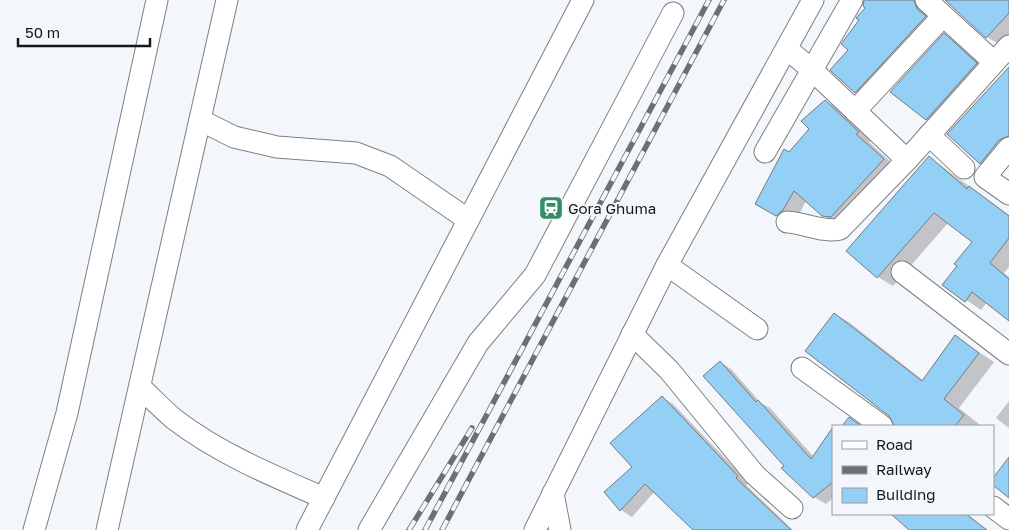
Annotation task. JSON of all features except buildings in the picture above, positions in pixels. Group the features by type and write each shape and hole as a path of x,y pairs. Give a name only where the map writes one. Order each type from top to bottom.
{"street":[{"path":"34,530 67,413 157,0"},
{"path":"107,530 227,0"},
{"path":"307,530 467,219 583,0"},
{"path":"535,530 667,265 813,0"},
{"path":"765,152 852,0"},
{"path":"926,0 994,62"},
{"path":"369,530 478,343 493,322 522,292 539,268 673,13"},
{"path":"855,111 943,16"},
{"path":"787,222 802,223 831,231 840,229 906,160 1009,46"},
{"path":"787,49 811,69 906,160"},
{"path":"200,120 234,137 277,147 356,153 390,166 467,219"},
{"path":"929,135 964,168"},
{"path":"1009,148 985,177 1009,194"},
{"path":"667,265 757,329"},
{"path":"902,272 1009,354"},
{"path":"632,334 669,370 755,474 792,508"},
{"path":"802,368 881,425"},
{"path":"140,387 174,419 213,444 276,477 324,498"},
{"path":"553,493 560,530"},
{"path":"994,508 1009,519"}],"railway":[{"path":"425,530 709,0"},
{"path":"442,530 724,0"},
{"path":"409,530 472,428"}],"place":[{"name":"Gora Ghuma","path":"551,208"}]}
